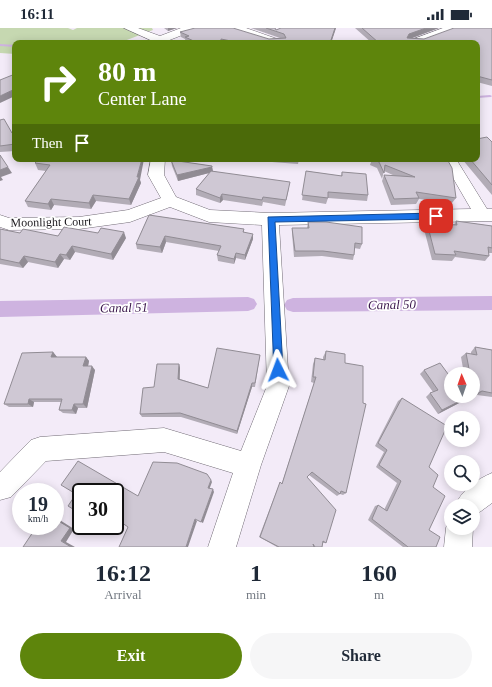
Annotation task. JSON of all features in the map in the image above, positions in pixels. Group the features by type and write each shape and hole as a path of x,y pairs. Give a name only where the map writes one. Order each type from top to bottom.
{"street":[{"path":"129,28 159,40"},
{"path":"164,40 188,29 199,28"},
{"path":"232,28 272,40"},
{"path":"264,37 276,28"},
{"path":"420,40 452,28"},
{"path":"158,162 156,175 170,201 209,216 270,219 487,215"},
{"path":"452,162 478,205 487,215"},
{"name":"Moonlight Court","path":"0,222 9,224 79,224 130,216 170,201"},
{"path":"222,547 248,465 278,386 270,219"},
{"path":"2,488 40,450 164,440 248,465"},
{"path":"476,499 492,486"},
{"path":"458,547 459,535"}],"green space":[{"path":"0,28 68,28 73,30 77,28 152,28 153,30 127,40 12,40 12,54 0,53"}],"building":[{"path":"195,28 233,28 269,39 286,38 284,34 266,28 275,28 276,30 281,28 335,28 331,40 192,40 185,37 189,36 180,32"},
{"path":"362,28 426,28 409,34 407,38 424,39 454,28 492,28 492,80 480,77 480,40 376,40"},
{"path":"12,75 12,90 0,96 0,80"},
{"path":"4,119 12,133 12,144 0,146 0,120"},
{"path":"487,137 492,142 492,185 473,162 480,162 480,138"},
{"path":"0,155 8,167 0,170"},
{"path":"141,162 137,177 139,177 129,199 93,195 89,203 51,199 48,204 25,201 50,165 35,163"},
{"path":"172,162 185,162 212,166 212,167 177,175"},
{"path":"379,162 449,162 452,168 456,198 416,192 419,198 394,199 384,175 415,177 385,165 384,173"},
{"path":"211,171 290,182 286,200 263,197 262,200 222,194 220,198 196,189"},
{"path":"306,171 342,176 342,172 366,174 368,195 328,192 328,198 302,195"},
{"path":"149,215 244,229 243,232 253,234 245,255 236,253 234,259 217,255 221,246 165,236 160,247 136,244"},
{"path":"456,221 492,226 492,248 488,247 489,256 454,251 456,255 435,254 427,223 457,225"},
{"path":"308,222 326,222 362,227 362,244 355,243 354,255 323,251 295,251 292,228 309,228"},
{"path":"64,227 98,233 101,228 124,232 111,254 72,246 66,255 60,254 55,262 24,256 19,263 0,259 0,229 20,233 23,229 58,236"},
{"path":"475,347 492,350 492,393 480,392 480,367 469,367 466,353 477,355"},
{"path":"217,348 260,355 255,383 252,383 237,431 180,413 140,414 143,388 154,387 157,364 179,364 178,379 208,388"},
{"path":"326,351 345,354 345,363 363,366 363,403 366,404 346,493 341,491 340,494 312,472 307,477 336,510 326,543 323,541 322,547 315,547 313,544 314,547 279,547 260,537 280,482 282,484 316,377 313,377 315,358 325,360"},
{"path":"53,352 51,357 86,357 83,366 92,366 83,404 74,404 72,410 59,410 62,399 29,399 28,404 4,404 22,353"},
{"path":"440,363 444,368 444,403 456,403 442,410 430,393 438,390 424,370"},
{"path":"402,398 444,424 444,433 429,467 438,475 433,487 445,496 429,530 440,537 436,547 408,547 372,519 378,505 387,511 401,481 379,465 387,450 378,443"},
{"path":"78,461 116,483 72,483 72,492 64,487 64,483 62,483"},
{"path":"153,462 177,463 207,474 211,480 208,488 213,489 201,522 195,519 186,547 119,547 128,527 124,524 124,488 138,496"},
{"path":"72,500 72,508 68,506"},
{"path":"64,524 70,528 61,541 71,547 23,547 31,535 64,535"}],"waterway":[{"path":"0,45 12,46"},
{"path":"480,97 490,96"},
{"name":"Canal 50","path":"293,305 492,303"},
{"name":"Canal 51","path":"0,309 248,304"}],"route":[{"path":"278,370 270,219 436,216"}]}
